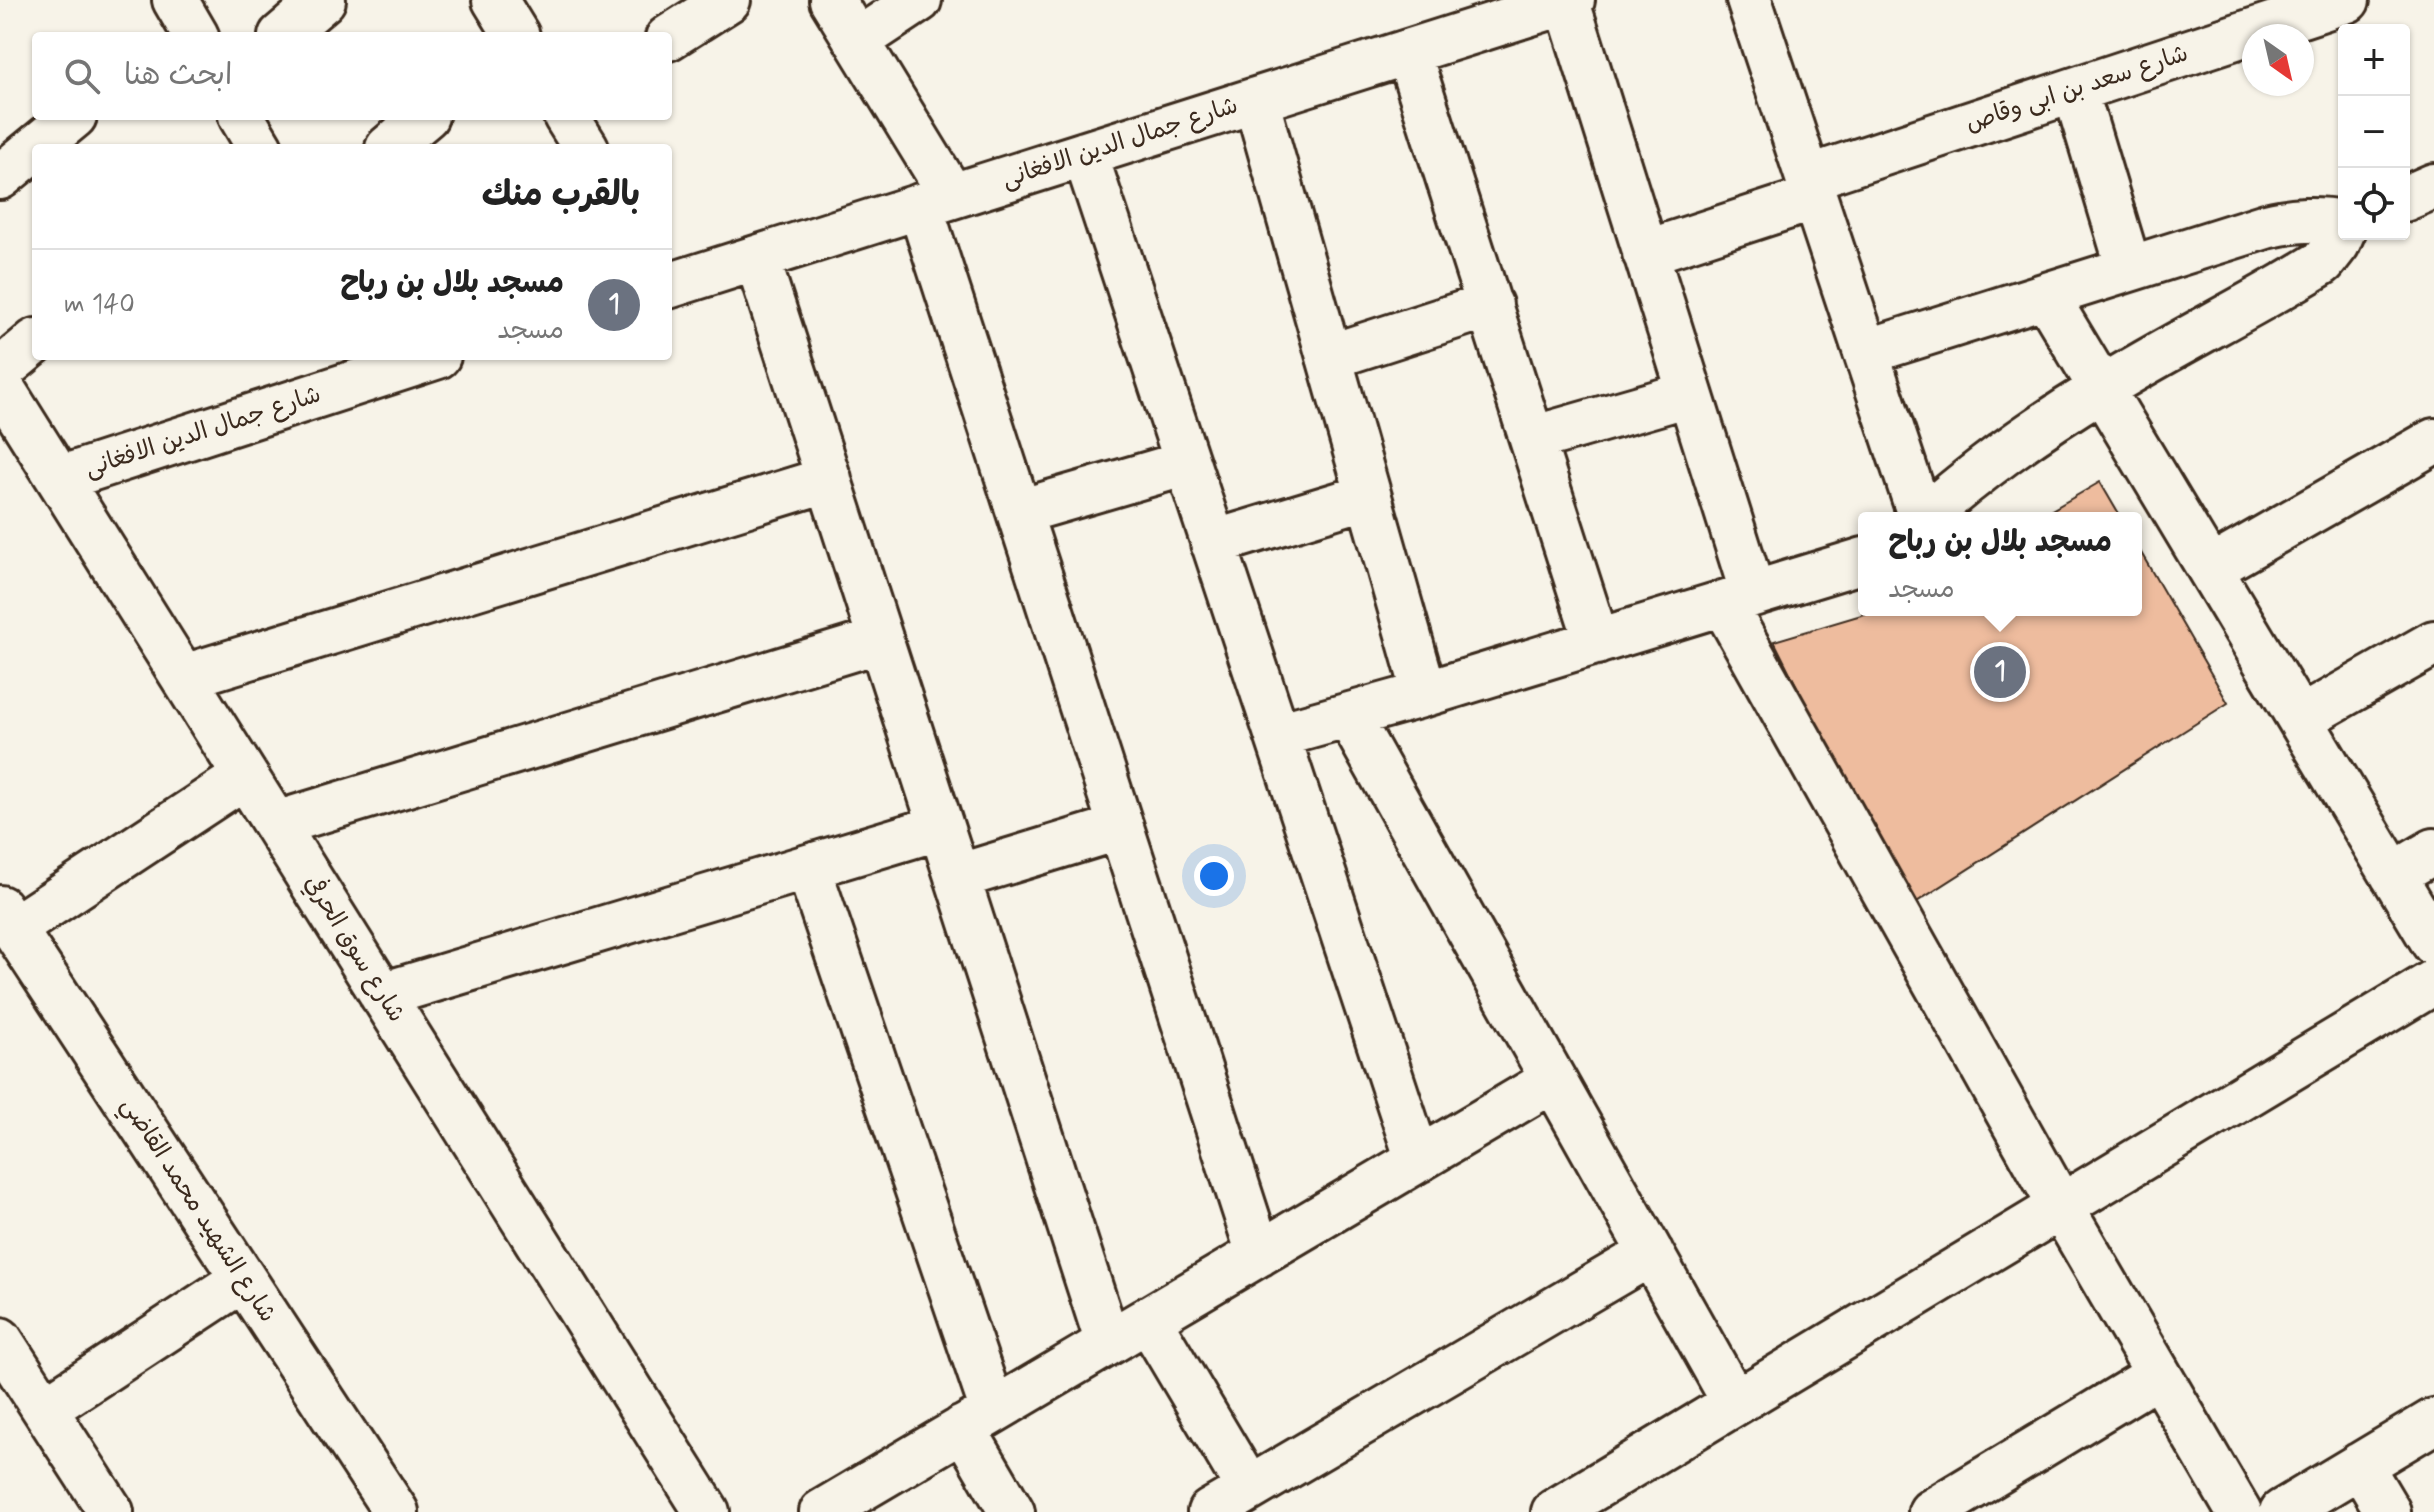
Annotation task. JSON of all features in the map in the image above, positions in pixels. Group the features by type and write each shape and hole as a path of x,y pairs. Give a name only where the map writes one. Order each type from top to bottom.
{"street":[{"path":"286,32 323,0"},
{"path":"495,0 515,32"},
{"path":"672,35 728,0"},
{"path":"832,0 857,41 936,201 1019,512 1259,1254"},
{"path":"857,41 919,0"},
{"path":"1749,0 1920,512"},
{"path":"1563,2 1689,394 1738,598 2061,1207 2239,1512"},
{"name":"شارع جمال الدين الافغانى","path":"672,283 1563,2"},
{"name":"شارع سعد بن ابى وقاص","path":"1645,253 2075,90 2322,4"},
{"path":"1408,52 1597,642"},
{"path":"2075,90 2129,269"},
{"path":"1256,100 1425,694"},
{"path":"40,144 69,120"},
{"path":"243,120 258,144"},
{"path":"393,144 421,120"},
{"path":"568,120 584,144"},
{"path":"0,177 32,151"},
{"path":"1085,154 1418,1160"},
{"path":"2410,196 2434,186"},
{"path":"1866,352 2292,219 2319,219 2338,224"},
{"path":"1929,512 1992,461 2101,388 2323,262 2338,240"},
{"path":"757,258 1108,1343"},
{"path":"2046,296 2434,943"},
{"path":"1329,357 1490,305"},
{"path":"0,371 32,344"},
{"name":"شارع جمال الدين الافغانى","path":"59,479 380,364 409,360"},
{"name":"شارع سوق الحرفي","path":"0,385 707,1512"},
{"path":"1532,439 1689,394"},
{"path":"2210,569 2434,441"},
{"path":"1019,512 1187,463"},
{"path":"184,677 829,479"},
{"path":"1213,543 1368,496"},
{"path":"1278,735 1425,694 1858,562"},
{"path":"276,824 880,640"},
{"path":"2300,719 2434,643"},
{"path":"1349,716 1735,1403"},
{"path":"10,940 245,776"},
{"path":"382,995 941,827"},
{"path":"957,877 1121,827"},
{"path":"2393,875 2434,851"},
{"path":"808,867 978,1420 1012,1512"},
{"name":"شارع الشهيد محمد القاضي","path":"10,940 243,1279 396,1512"},
{"path":"1554,1512 2434,982"},
{"path":"822,1512 1553,1080"},
{"path":"1210,1512 1651,1253"},
{"path":"45,1409 243,1279"},
{"path":"1148,1319 1249,1489"},
{"path":"0,1340 111,1512"},
{"path":"1931,1512 1991,1497 2158,1375"},
{"path":"2282,1512 2434,1421"},
{"path":"2360,1465 2388,1512"}],"building":[{"path":"2100,482 2118,512 2048,512"},
{"path":"2142,554 2228,703 1915,903 1874,840 1774,641 1858,616 2142,616"}],"place":[{"name":"مسجد بلال بن رباح","path":"2000,672"}]}
